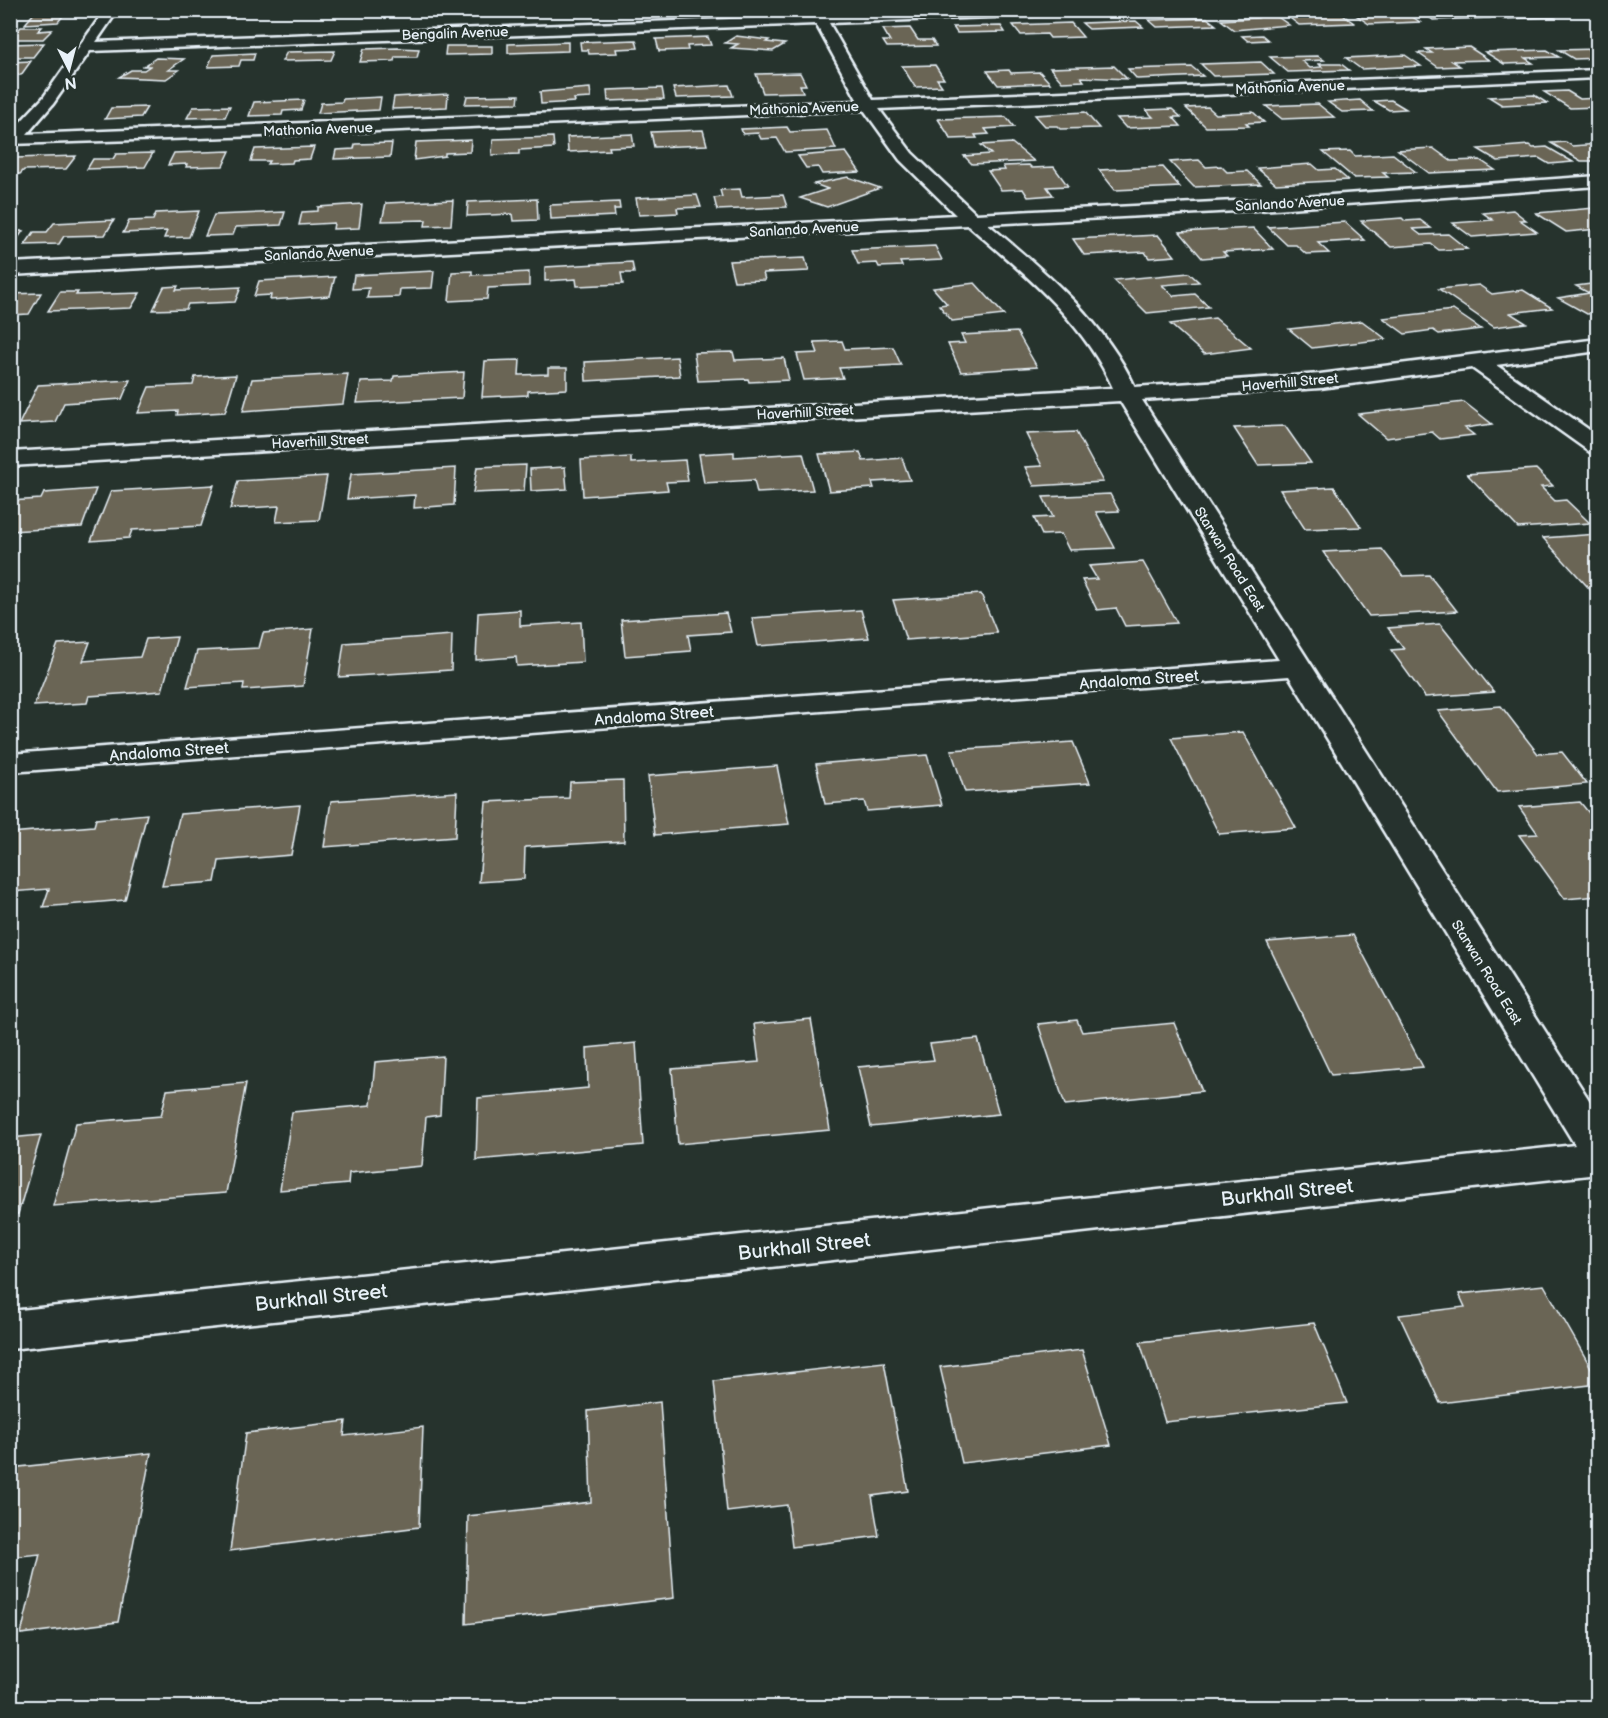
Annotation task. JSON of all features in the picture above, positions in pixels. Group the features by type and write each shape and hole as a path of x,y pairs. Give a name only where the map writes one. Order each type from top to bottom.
{"street":[{"path":"12,139 48,101 112,10"},
{"name":"Bengalin Avenue","path":"87,47 817,15 1075,10"},
{"name":"Starwan Road East","path":"817,15 868,105 895,143 923,175 1028,266 1071,310 1107,354 1127,393 1598,1149"},
{"name":"Mathonia Avenue","path":"12,139 261,132 1598,74"},
{"name":"Sanlando Avenue","path":"10,269 1275,204 1598,181"},
{"name":"Haverhill Street","path":"10,459 1320,381 1598,345"},
{"path":"1478,362 1598,447"},
{"name":"Andaloma Street","path":"10,763 1298,667"},
{"name":"Burkhall Street","path":"10,1330 605,1268 1598,1158"}],"building":[{"path":"1419,10 1476,10 1489,18 1433,20"},
{"path":"1488,10 1543,10 1555,17 1503,19"},
{"path":"67,11 58,22 25,24 35,12"},
{"path":"1340,13 1354,23 1299,25 1286,15"},
{"path":"1408,14 1420,22 1369,24 1357,16"},
{"path":"1275,15 1289,25 1234,30 1221,20 1257,18 1253,16"},
{"path":"1207,18 1216,25 1157,27 1149,20"},
{"path":"1136,21 1143,27 1089,29 1082,23"},
{"path":"1071,23 1083,37 1050,38 1047,34 1021,35 1013,25"},
{"path":"1001,26 1005,32 957,33 953,27"},
{"path":"21,27 42,27 38,31 52,30 43,39 10,39"},
{"path":"910,28 918,40 932,40 936,46 887,47 883,41 890,41 883,29"},
{"path":"1262,35 1268,40 1248,41 1242,36"},
{"path":"736,36 785,44 773,51 731,48 738,44 725,43"},
{"path":"708,37 711,45 687,46 688,50 659,51 656,39"},
{"path":"636,40 638,48 616,49 617,53 589,54 588,50 581,50 580,42"},
{"path":"568,42 568,51 508,53 508,44"},
{"path":"44,43 33,57 10,57 10,44"},
{"path":"446,46 492,46 492,54 445,55"},
{"path":"1469,47 1489,60 1452,61 1460,66 1438,67 1418,53 1432,53 1426,49"},
{"path":"364,49 419,49 417,57 395,57 394,61 360,62"},
{"path":"1598,49 1598,58 1574,59 1559,50"},
{"path":"1547,50 1559,57 1525,58 1533,63 1504,64 1485,52"},
{"path":"335,51 331,60 282,61 287,52"},
{"path":"255,53 253,60 241,60 239,66 208,67 213,55"},
{"path":"1405,55 1421,66 1361,69 1346,58"},
{"path":"1318,56 1324,60 1302,61 1310,68 1322,67 1319,64 1341,64 1349,70 1288,72 1270,57"},
{"path":"156,58 184,59 168,70 179,70 166,79 119,77 131,70 144,70 150,66 144,66"},
{"path":"31,61 21,75 10,75 10,62"},
{"path":"1261,62 1274,74 1213,76 1201,64"},
{"path":"935,65 944,79 937,79 942,86 915,87 902,66"},
{"path":"1114,66 1127,79 1081,77 1084,81 1062,82 1050,68"},
{"path":"1192,67 1203,76 1137,79 1128,69"},
{"path":"1009,70 1011,73 1040,72 1050,83 998,85 987,71"},
{"path":"800,73 806,85 800,85 803,92 763,93 756,74"},
{"path":"729,85 733,96 676,98 673,88"},
{"path":"590,88 591,98 574,99 575,102 541,104 540,92"},
{"path":"662,88 664,99 608,101 607,90"},
{"path":"1567,91 1580,99 1598,98 1598,107 1570,108 1544,92"},
{"path":"448,94 447,107 392,109 394,97"},
{"path":"519,95 518,103 465,104 467,96"},
{"path":"1534,95 1547,103 1502,105 1489,97"},
{"path":"381,97 379,110 318,113 321,103"},
{"path":"304,100 301,110 283,111 282,115 249,116 254,102"},
{"path":"1360,100 1373,111 1342,112 1328,102"},
{"path":"1391,100 1406,109 1389,110 1374,101"},
{"path":"1318,104 1334,117 1282,119 1266,106"},
{"path":"230,106 225,117 187,118 193,107"},
{"path":"147,107 141,117 105,119 111,108"},
{"path":"1208,107 1216,114 1253,112 1264,122 1246,123 1249,126 1206,127 1186,108"},
{"path":"1172,109 1181,117 1173,117 1181,126 1126,128 1117,118 1153,117 1146,110"},
{"path":"1085,112 1099,128 1060,129 1057,126 1045,126 1035,115"},
{"path":"1006,117 1014,127 985,129 989,134 975,135 977,138 951,139 938,119"},
{"path":"787,127 790,132 827,130 836,149 785,152 777,138 761,139 758,133 743,134 741,129"},
{"path":"703,130 707,145 654,147 651,132"},
{"path":"632,134 634,146 609,147 610,150 568,152 567,137"},
{"path":"553,137 554,148 519,150 519,154 492,155 493,139"},
{"path":"471,140 470,152 445,153 445,156 414,160 416,142"},
{"path":"1566,142 1572,146 1598,144 1598,161 1581,161 1551,143"},
{"path":"392,143 390,157 334,159 336,150 354,149 355,144"},
{"path":"1012,143 1034,161 972,164 964,156 991,154 981,145"},
{"path":"1529,145 1533,148 1547,147 1573,162 1549,164 1539,158 1498,161 1478,149"},
{"path":"314,147 310,159 293,160 292,163 267,164 269,161 251,161 255,149"},
{"path":"1433,148 1451,161 1480,160 1495,170 1429,173 1398,150"},
{"path":"230,151 223,166 168,165 174,153"},
{"path":"1350,151 1355,156 1393,154 1416,172 1383,173 1388,177 1354,178 1323,152"},
{"path":"846,152 860,172 822,174 818,167 806,168 798,156"},
{"path":"153,153 145,167 87,169 93,159 113,159 116,154"},
{"path":"76,156 66,169 24,170 20,174 10,174 10,163 15,158"},
{"path":"1199,160 1206,167 1221,166 1227,172 1247,171 1261,184 1194,187 1170,162"},
{"path":"1312,164 1319,170 1335,169 1348,180 1276,184 1257,168"},
{"path":"1029,165 1032,168 1054,167 1068,186 1047,187 1053,195 1028,197 1023,189 1001,190 988,171 1005,170 1003,166"},
{"path":"1163,167 1180,187 1115,190 1099,170"},
{"path":"848,177 880,188 827,207 800,198 828,189 814,184"},
{"path":"740,189 742,197 783,195 787,207 717,210 714,198 722,197 720,190"},
{"path":"697,195 701,207 677,208 678,213 639,215 636,198"},
{"path":"537,199 538,220 513,221 512,214 467,216 468,202"},
{"path":"453,200 451,225 425,226 426,220 382,221 386,203"},
{"path":"619,202 620,209 614,209 615,216 551,219 550,205"},
{"path":"362,204 359,228 333,229 334,223 299,225 302,212 318,211 318,207"},
{"path":"1598,209 1598,229 1566,232 1536,213"},
{"path":"1513,210 1526,220 1520,220 1537,232 1472,237 1453,223 1493,220 1483,213"},
{"path":"199,211 189,237 164,238 167,231 123,233 129,221 153,220 156,213"},
{"path":"285,212 281,225 236,227 233,235 205,236 214,215"},
{"path":"1402,218 1405,221 1420,220 1431,228 1413,229 1421,235 1448,234 1467,249 1439,250 1431,244 1391,247 1361,221"},
{"path":"114,220 105,235 64,236 59,244 25,245 34,232 47,232 54,223"},
{"path":"1345,222 1365,240 1318,243 1329,253 1306,254 1296,245 1287,245 1268,227"},
{"path":"1253,228 1273,249 1223,252 1227,256 1202,258 1180,232"},
{"path":"10,231 23,231 13,245 10,245"},
{"path":"1158,235 1175,256 1149,258 1145,252 1084,255 1073,239"},
{"path":"935,246 942,260 900,262 902,266 879,267 877,263 858,264 852,250"},
{"path":"805,258 809,271 763,273 765,280 734,281 729,261"},
{"path":"632,262 634,273 621,273 623,284 577,286 576,279 545,281 545,267"},
{"path":"434,271 432,288 400,289 399,297 367,298 369,288 352,289 354,275"},
{"path":"472,271 472,275 529,272 529,286 488,288 487,299 449,301 452,272"},
{"path":"1189,273 1199,282 1162,285 1174,296 1195,294 1209,307 1147,313 1114,280"},
{"path":"335,277 330,296 270,300 271,295 254,296 259,281"},
{"path":"975,283 1004,315 952,321 939,305 947,304 933,288"},
{"path":"1598,283 1598,313 1587,314 1558,298 1589,293 1576,286"},
{"path":"1479,285 1492,294 1523,290 1552,308 1510,313 1526,323 1494,327 1439,289"},
{"path":"178,286 176,290 241,287 235,302 188,304 186,309 153,310 164,287"},
{"path":"60,292 78,292 76,295 140,293 131,308 48,311"},
{"path":"41,293 29,314 10,315 10,294"},
{"path":"1453,310 1481,329 1439,334 1433,330 1405,334 1383,318"},
{"path":"1215,318 1251,348 1204,354 1170,324"},
{"path":"1362,321 1386,339 1312,348 1289,329"},
{"path":"1017,332 1037,367 961,372 948,344 965,343 961,335"},
{"path":"842,341 845,349 893,347 901,365 839,368 843,378 804,380 797,354 818,353 814,342"},
{"path":"733,352 735,360 784,358 789,380 698,381 694,353"},
{"path":"677,357 680,376 586,381 585,362"},
{"path":"520,360 519,375 548,374 548,368 567,368 567,389 528,391 528,395 482,397 485,361"},
{"path":"464,372 462,398 357,403 361,382 393,381 394,376"},
{"path":"348,374 343,404 243,411 252,379"},
{"path":"236,375 225,412 177,415 178,411 138,413 149,387 193,385 195,377"},
{"path":"130,380 122,399 64,403 55,422 19,424 38,385"},
{"path":"1464,402 1492,424 1465,428 1474,435 1440,439 1432,432 1386,438 1358,414"},
{"path":"1285,426 1311,463 1258,465 1234,428"},
{"path":"1076,432 1103,482 1034,486 1025,467 1042,466 1026,434"},
{"path":"734,452 734,457 803,453 813,490 757,493 754,480 704,483 699,454"},
{"path":"860,452 863,461 902,458 910,480 872,482 874,488 829,491 819,454"},
{"path":"631,457 631,463 685,460 688,481 666,482 668,490 583,496 581,460"},
{"path":"526,465 524,491 473,493 477,467"},
{"path":"565,467 567,489 531,491 530,469"},
{"path":"456,468 454,505 414,508 415,495 347,499 351,474"},
{"path":"1536,469 1553,486 1541,487 1555,501 1566,500 1590,523 1518,528 1467,474"},
{"path":"327,476 319,520 276,522 279,506 230,509 238,481"},
{"path":"214,485 201,526 132,530 129,538 91,541 111,491"},
{"path":"1334,487 1361,527 1305,529 1280,490"},
{"path":"96,489 82,527 10,531 10,501 41,499 44,493"},
{"path":"1110,494 1119,511 1096,512 1115,548 1069,550 1061,534 1042,535 1034,518 1053,517 1043,497"},
{"path":"1598,534 1598,598 1543,538"},
{"path":"1382,549 1403,576 1429,575 1457,611 1369,616 1323,552"},
{"path":"1143,562 1177,623 1125,626 1116,608 1097,610 1082,580 1097,579 1089,566"},
{"path":"981,594 997,633 906,640 893,600"},
{"path":"520,610 520,626 581,622 583,662 517,666 516,657 476,660 478,613"},
{"path":"861,610 869,638 758,646 752,618"},
{"path":"726,613 731,632 688,635 691,651 625,656 621,620"},
{"path":"1440,624 1494,692 1425,697 1391,650 1404,649 1388,628"},
{"path":"313,629 303,686 243,690 244,683 187,687 197,651 259,648 263,633"},
{"path":"452,635 451,670 339,677 344,643"},
{"path":"177,637 162,691 89,696 87,703 34,706 58,644 90,642 83,661 140,657 146,639"},
{"path":"1501,706 1538,754 1562,752 1587,784 1497,792 1438,711"},
{"path":"1243,732 1296,828 1219,834 1171,738"},
{"path":"1073,742 1090,783 965,792 951,750"},
{"path":"927,755 942,805 867,811 864,801 825,804 816,764"},
{"path":"777,766 789,824 655,835 648,776"},
{"path":"623,780 624,841 525,847 524,879 479,882 486,802 569,798 570,782"},
{"path":"457,792 455,837 324,847 331,801"},
{"path":"1580,802 1598,824 1598,896 1565,899 1519,835 1538,834 1519,807"},
{"path":"300,805 291,855 219,861 215,882 162,886 180,814"},
{"path":"147,814 125,900 43,907 49,889 10,892 10,833 94,826 96,819"},
{"path":"1353,935 1423,1067 1331,1075 1267,942"},
{"path":"811,1019 830,1130 678,1144 672,1069 759,1062 754,1024"},
{"path":"1077,1020 1082,1032 1174,1023 1202,1091 1065,1105 1038,1024"},
{"path":"978,1039 999,1114 871,1127 858,1067 934,1060 930,1044"},
{"path":"636,1043 643,1145 476,1160 478,1098 588,1088 587,1048"},
{"path":"443,1056 440,1115 426,1117 422,1166 349,1173 348,1184 280,1190 292,1112 371,1105 375,1062"},
{"path":"246,1083 226,1193 53,1206 76,1123 161,1116 167,1090"},
{"path":"41,1135 18,1214 10,1215 10,1138"},
{"path":"1544,1285 1598,1380 1598,1384 1440,1403 1399,1315 1465,1307 1459,1294"},
{"path":"1314,1323 1347,1403 1165,1422 1140,1342"},
{"path":"1082,1350 1111,1445 962,1463 940,1367"},
{"path":"884,1362 908,1491 872,1496 879,1536 792,1547 787,1505 727,1512 714,1381"},
{"path":"660,1402 674,1598 466,1624 468,1516 591,1502 588,1411"},
{"path":"346,1421 344,1436 423,1427 419,1527 230,1551 246,1433"},
{"path":"151,1453 118,1622 21,1634 40,1554 10,1557 10,1468"}]}
